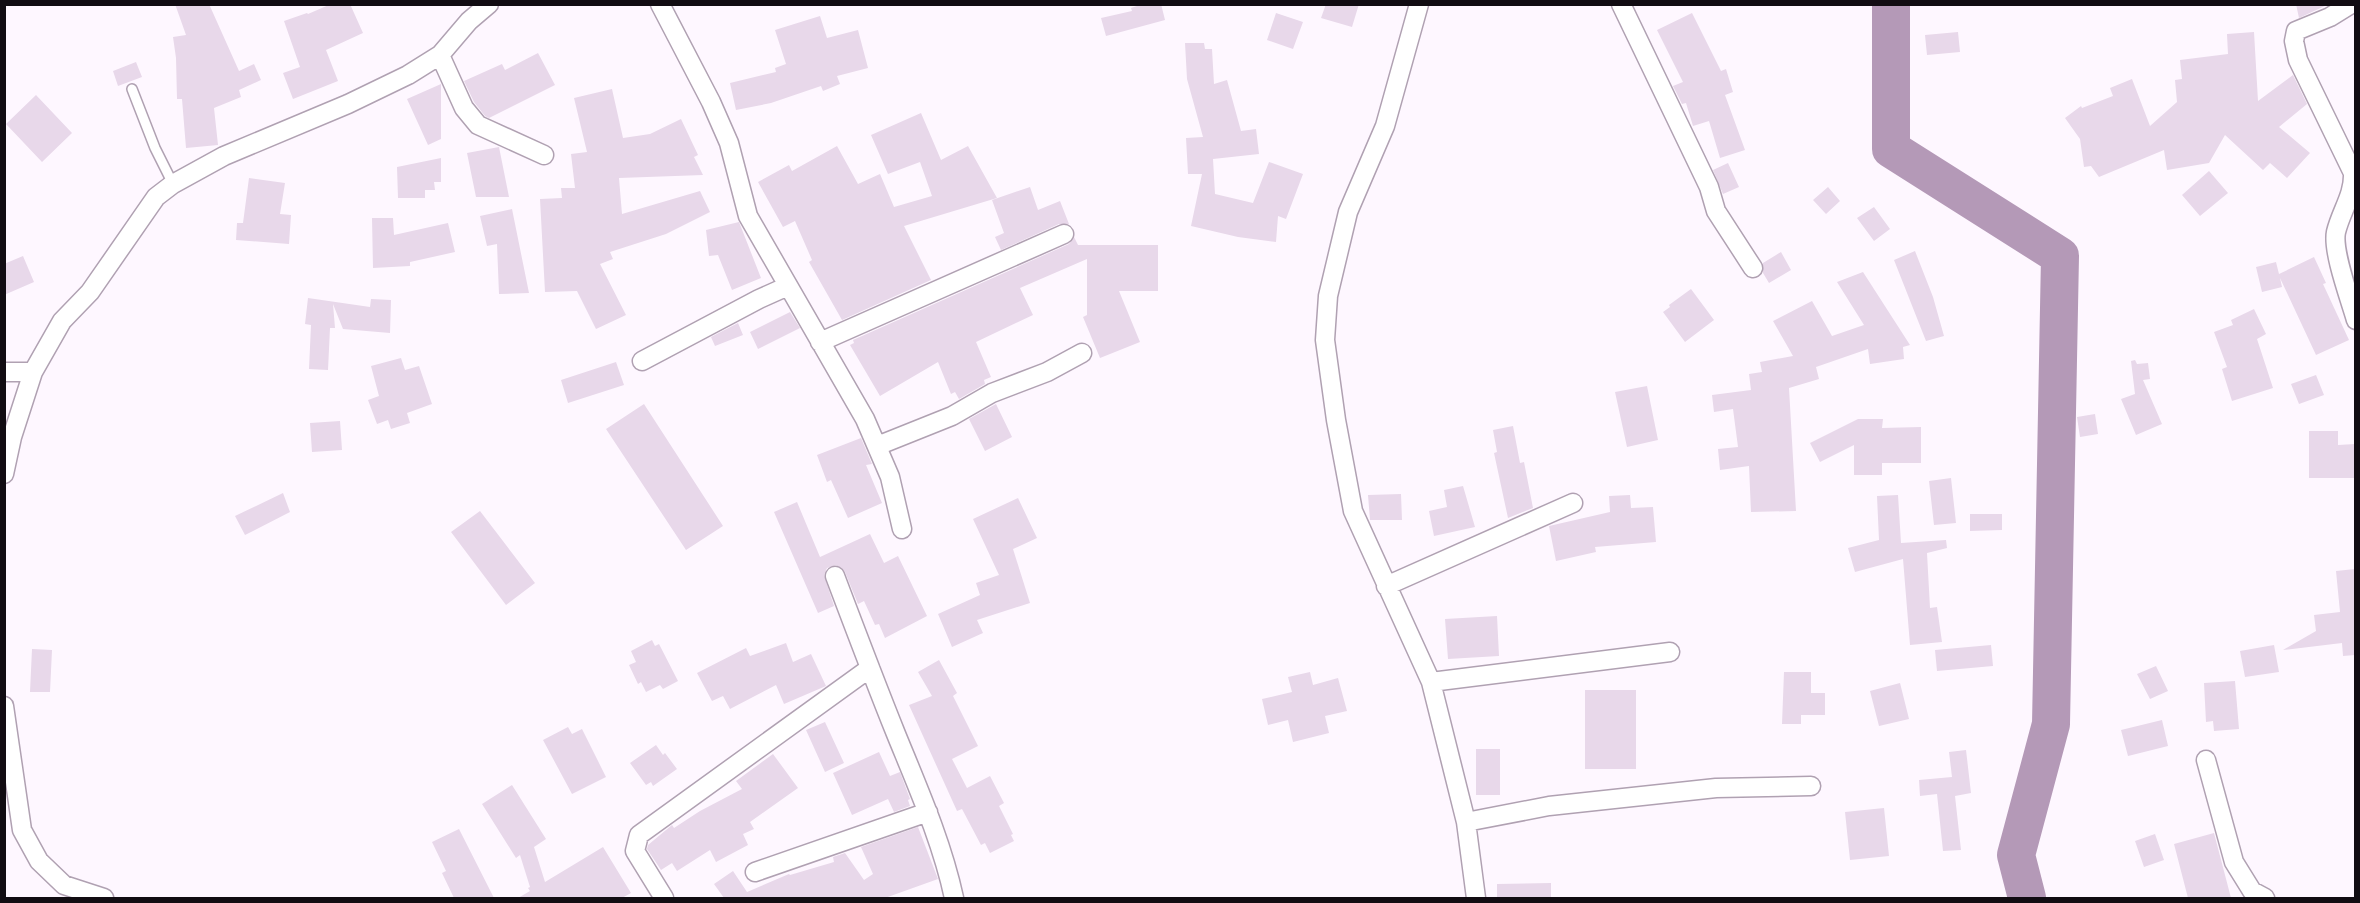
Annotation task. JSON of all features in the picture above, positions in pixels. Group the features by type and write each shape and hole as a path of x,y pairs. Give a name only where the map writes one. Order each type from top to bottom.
{"street":[{"path":"4,474 12,437 33,372 62,321 90,292 156,197 173,184 224,156 348,104 388,85 440,55 469,21 489,4"},
{"path":"660,4 711,102 729,143 748,216 865,419 890,477 902,529"},
{"path":"1419,4 1385,126 1348,212 1328,296 1325,340 1336,420 1353,511 1431,682 1467,822 1476,898"},
{"path":"1621,4 1709,187 1716,211 1753,268"},
{"path":"2351,4 2330,17 2296,31 2294,41 2298,60 2353,173 2354,184 2336,232 2336,249 2355,320"},
{"path":"440,55 464,108 478,125 544,155"},
{"path":"820,342 1064,234"},
{"path":"642,361 788,286"},
{"path":"877,446 952,416 992,393 1047,372 1082,353"},
{"path":"4,372 33,372"},
{"path":"1386,586 1573,503"},
{"path":"836,576 928,812 950,877 954,898"},
{"path":"1431,682 1670,652"},
{"path":"664,898 635,852 639,835 870,668"},
{"path":"4,706 22,830 39,861 64,885 104,898"},
{"path":"2206,760 2234,862 2252,891 2265,898"},
{"path":"1467,822 1549,806 1704,789 1811,786"},
{"path":"755,872 928,812"}],"lane":[{"path":"132,89 155,148 173,184"}],"building":[{"path":"175,4 209,4 239,71 254,64 261,80 239,90 241,97 214,108 218,145 186,148 182,99 177,99 173,37 186,35"},
{"path":"331,4 350,4 363,33 326,50 338,81 293,99 283,73 300,67 284,21"},
{"path":"1143,4 1161,4 1165,20 1106,36 1101,18 1132,11 1131,8"},
{"path":"1326,4 1359,4 1352,27 1321,18"},
{"path":"2296,4 2329,4 2299,18"},
{"path":"1276,13 1303,22 1293,49 1267,40"},
{"path":"1692,13 1721,71 1726,69 1733,92 1725,95 1745,150 1720,158 1709,121 1693,126 1686,103 1682,104 1673,86 1683,82 1657,30"},
{"path":"820,16 827,38 858,30 868,68 837,76 840,84 823,91 821,86 771,103 736,110 730,83 776,72 775,68 786,64 775,30"},
{"path":"1958,32 1960,52 1927,55 1925,35"},
{"path":"2254,32 2258,101 2293,75 2307,104 2279,127 2310,153 2287,178 2270,163 2263,170 2225,135 2209,163 2167,170 2164,150 2099,177 2091,166 2084,167 2080,139 2065,118 2081,106 2082,108 2113,96 2110,88 2132,79 2150,126 2177,102 2175,80 2182,79 2180,60 2228,54 2227,34"},
{"path":"1185,43 1204,43 1205,49 1212,49 1214,84 1227,80 1241,131 1256,129 1259,154 1213,159 1215,194 1253,203 1269,162 1303,174 1286,219 1278,216 1276,242 1238,237 1191,226 1202,174 1188,174 1186,138 1203,137 1187,79"},
{"path":"538,53 555,85 489,118 485,116 474,102 464,81 502,64 505,70"},
{"path":"136,62 142,77 118,86 113,71"},
{"path":"441,84 441,139 428,145 407,99"},
{"path":"612,89 623,138 650,134 681,119 698,155 694,157 703,175 619,178 622,214 700,191 710,212 666,234 610,252 613,259 600,264 626,315 596,329 577,291 545,292 540,199 562,198 561,188 575,188 571,154 587,152 574,98"},
{"path":"36,95 72,133 42,162 6,124"},
{"path":"921,113 941,160 968,146 997,198 904,226 931,280 842,320 809,262 812,260 795,221 783,227 758,182 789,165 792,171 837,146 858,184 880,174 894,207 932,196 920,162 888,174 871,135"},
{"path":"499,147 509,197 476,197 467,153"},
{"path":"441,158 441,182 434,182 435,190 425,190 425,198 398,198 397,167"},
{"path":"1728,163 1739,187 1723,194 1713,170"},
{"path":"2209,171 2228,193 2200,216 2182,195"},
{"path":"249,178 285,183 280,214 291,215 289,244 236,240 237,223 243,223"},
{"path":"1030,187 1038,210 1060,201 1069,224 1059,224 1001,250 995,237 1004,233 992,200"},
{"path":"1828,187 1840,201 1826,214 1813,200"},
{"path":"1874,207 1890,229 1874,241 1857,218"},
{"path":"512,209 529,293 499,294 497,244 487,246 480,216"},
{"path":"372,218 393,218 394,235 448,223 455,252 410,262 410,266 373,268"},
{"path":"739,222 761,278 732,290 718,255 709,256 706,230"},
{"path":"1074,237 1078,245 1158,245 1158,291 1119,291 1140,342 1100,358 1083,317 1087,315 1087,259 1020,288 1033,315 976,342 991,377 984,380 985,384 959,399 955,392 951,394 938,362 880,396 850,345 854,343 853,340 1069,244"},
{"path":"1915,251 1933,297 1944,336 1926,341 1894,260"},
{"path":"1781,252 1791,270 1769,283 1763,273 1763,263"},
{"path":"23,256 34,282 4,295 4,264"},
{"path":"2314,257 2326,283 2323,284 2349,340 2316,355 2280,278 2282,287 2262,292 2256,267 2276,262 2279,274"},
{"path":"1863,272 1910,345 1903,347 1904,359 1870,364 1868,349 1816,367 1819,379 1789,388 1796,511 1751,512 1749,466 1720,470 1718,449 1738,447 1733,409 1714,412 1712,395 1751,390 1749,374 1762,372 1760,362 1793,356 1773,321 1812,301 1832,336 1864,325 1837,282"},
{"path":"1691,289 1714,320 1685,342 1663,312"},
{"path":"308,298 370,307 371,299 391,300 390,333 343,329 333,304 335,328 330,328 328,370 309,369 311,325 305,324"},
{"path":"2254,309 2266,334 2257,339 2273,388 2232,401 2222,369 2227,367 2214,332 2233,325 2231,320"},
{"path":"790,312 800,328 758,349 750,332"},
{"path":"738,323 743,335 715,346 711,337"},
{"path":"401,358 405,370 419,366 432,404 407,413 410,423 391,429 388,420 377,424 368,400 379,396 371,366"},
{"path":"2135,360 2137,364 2148,363 2150,379 2143,380 2162,424 2136,435 2121,399 2135,394 2131,361"},
{"path":"616,362 624,385 568,403 561,380"},
{"path":"2316,375 2324,395 2299,404 2291,384"},
{"path":"1647,386 1658,440 1627,447 1615,392"},
{"path":"644,404 723,526 686,550 606,429"},
{"path":"996,404 1012,437 985,451 969,419"},
{"path":"2095,414 2098,434 2080,437 2077,417"},
{"path":"1858,419 1883,419 1882,428 1921,427 1921,463 1882,463 1882,475 1854,475 1854,445 1820,462 1810,443"},
{"path":"340,421 342,450 312,452 310,423"},
{"path":"1513,426 1520,463 1524,462 1533,508 1508,518 1494,453 1497,452 1493,430"},
{"path":"2309,431 2338,431 2338,445 2355,444 2355,478 2309,478"},
{"path":"861,438 872,464 866,465 882,503 848,518 831,480 827,482 817,455"},
{"path":"1951,478 1956,523 1934,525 1929,481"},
{"path":"1463,486 1475,527 1434,536 1429,511 1447,507 1444,490"},
{"path":"283,493 290,512 245,535 235,516"},
{"path":"1401,494 1402,520 1370,520 1368,495"},
{"path":"1630,495 1631,508 1653,507 1656,542 1595,547 1596,552 1556,561 1549,526 1610,512 1609,496"},
{"path":"1898,495 1901,543 1946,540 1947,548 1927,553 1930,608 1937,607 1942,642 1910,645 1903,559 1855,572 1848,548 1879,540 1877,496"},
{"path":"1018,498 1037,538 1013,549 1030,603 977,620 983,633 952,647 938,614 980,595 976,583 999,575 973,519"},
{"path":"797,502 820,557 870,534 884,563 898,556 927,616 885,638 879,624 875,625 864,601 858,604 845,572 836,565 827,568 824,575 834,606 818,613 774,512"},
{"path":"480,511 535,583 506,605 451,532"},
{"path":"1970,514 2002,514 2002,530 1970,531"},
{"path":"2355,569 2355,655 2343,656 2342,643 2283,650 2316,631 2314,615 2340,612 2336,571"},
{"path":"1497,616 1499,656 1448,659 1445,619"},
{"path":"652,640 655,646 659,644 678,681 663,689 660,685 646,692 641,682 638,684 629,665 636,662 631,651"},
{"path":"786,643 793,662 811,654 826,686 784,704 776,685 730,709 723,696 712,701 697,673 746,648 750,656"},
{"path":"1991,645 1993,666 1937,671 1935,650"},
{"path":"2274,645 2279,672 2245,677 2240,651"},
{"path":"32,649 52,650 50,692 30,692"},
{"path":"939,660 957,693 953,696 978,746 952,759 967,788 990,776 1004,803 999,806 1013,834 1011,835 1014,841 990,853 985,843 981,845 962,809 957,811 909,705 932,696 918,672"},
{"path":"2156,666 2168,691 2150,699 2137,674"},
{"path":"1310,672 1313,685 1338,678 1347,711 1325,716 1329,733 1293,742 1288,720 1268,725 1262,699 1292,692 1288,677"},
{"path":"1784,672 1811,672 1811,693 1825,693 1825,715 1801,715 1801,724 1782,724"},
{"path":"2235,681 2239,729 2214,731 2213,721 2206,722 2204,683"},
{"path":"1900,683 1909,719 1879,726 1870,691"},
{"path":"1585,690 1636,690 1636,769 1585,769"},
{"path":"2162,720 2168,746 2128,756 2121,730"},
{"path":"825,722 844,763 825,772 806,730"},
{"path":"568,727 572,734 582,729 606,777 572,794 543,740"},
{"path":"656,745 677,769 653,786 651,782 646,785 630,763"},
{"path":"1476,749 1500,749 1500,795 1476,795"},
{"path":"1966,750 1971,793 1955,796 1961,850 1943,851 1937,794 1920,796 1919,780 1952,777 1949,752"},
{"path":"879,752 890,776 900,772 910,799 908,800 910,806 894,812 888,799 852,815 833,773"},
{"path":"773,754 798,788 750,822 754,829 743,834 748,845 716,862 710,850 677,871 672,863 661,870 647,849 648,845 672,825 674,828 700,811 742,789 736,781"},
{"path":"512,785 546,839 534,847 545,882 603,847 631,893 622,898 518,898 530,891 520,855 516,858 482,804"},
{"path":"1884,808 1889,856 1850,860 1845,812"},
{"path":"918,827 938,879 885,898 724,898 714,884 733,871 747,892 789,874 834,862 833,857 845,853 864,880 873,874 861,847"},
{"path":"459,829 494,898 454,898 442,873 446,871 432,842"},
{"path":"2214,833 2231,898 2188,898 2174,844"},
{"path":"2155,834 2164,860 2144,867 2135,841"},
{"path":"1551,883 1551,898 1497,898 1497,884"}],"waterway":[{"path":"1891,4 1891,149 2060,256 2051,724 2016,855 2027,898"}]}
